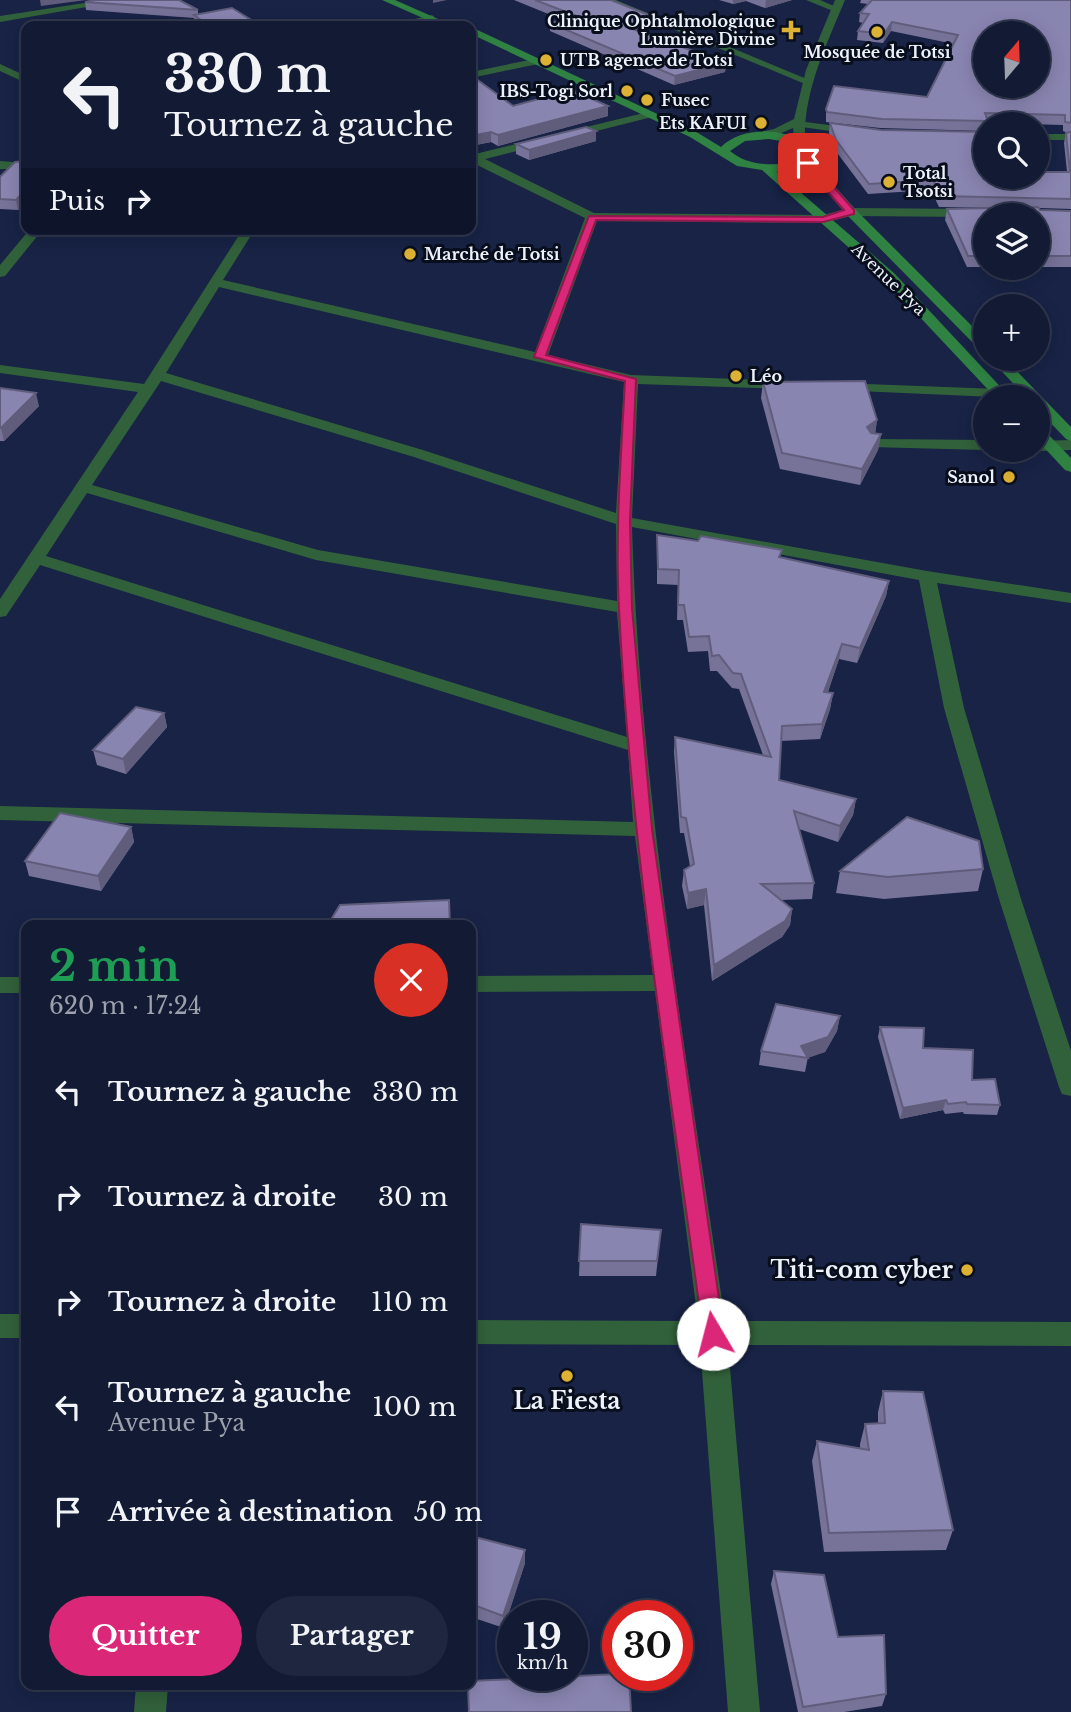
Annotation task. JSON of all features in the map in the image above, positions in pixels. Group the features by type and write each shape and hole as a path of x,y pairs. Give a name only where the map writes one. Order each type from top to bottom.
{"main road":[{"path":"387,0 438,21"},
{"path":"404,0 450,21"},
{"path":"476,35 694,135 741,164 783,169 808,163 814,154 811,142 755,136 731,142 694,135"},
{"path":"726,156 724,151 731,142"},
{"name":"Avenue Pya","path":"808,163 850,212 973,335"},
{"name":"Avenue Pya","path":"767,169 889,275 992,385"},
{"path":"1009,371 1022,385"},
{"path":"1050,414 1071,436"},
{"path":"1050,450 1071,467"}],"street":[{"path":"73,0 85,5"},
{"path":"0,19 122,0"},
{"path":"608,0 809,82"},
{"path":"755,136 777,132 798,123 868,134 811,142 798,123 809,82 838,4 811,0"},
{"path":"416,21 431,18"},
{"path":"476,74 534,62"},
{"path":"0,67 21,78"},
{"path":"476,158 648,115"},
{"path":"1050,137 1071,137"},
{"path":"476,161 592,218 823,219 850,212 973,214"},
{"path":"0,165 21,166"},
{"path":"540,357 592,218"},
{"path":"0,273 32,235"},
{"path":"0,612 153,382 246,235"},
{"path":"215,282 631,379 973,394"},
{"path":"0,369 153,382 420,453 624,521 927,576 1071,598"},
{"path":"631,379 624,521 626,608 644,829 713,1334 744,1712"},
{"path":"875,444 973,445"},
{"path":"1050,446 1071,445"},
{"path":"82,487 316,555 626,608"},
{"path":"35,558 639,747"},
{"path":"927,576 954,708 1010,899 1071,1087"},
{"path":"0,813 644,829"},
{"path":"476,984 664,983"},
{"path":"0,985 21,985"},
{"path":"0,1326 21,1326"},
{"path":"476,1332 1071,1334"},
{"path":"150,1712 152,1690"}],"building":[{"path":"179,0 198,10 85,2"},
{"path":"535,0 611,0 659,19 627,27 726,63 675,76 550,23 577,16"},
{"path":"872,0 1071,0 1071,123 1065,122 1065,115 1050,115 1050,112 973,112 973,121 882,119 827,112 834,86 927,97 958,35 892,22 884,34 858,31 869,14 860,13"},
{"path":"232,8 253,21 202,21 194,15"},
{"path":"476,79 513,106 572,90 608,106 498,135 491,132 476,135"},
{"path":"830,123 881,130 973,132 973,189 1050,189 1050,172 1070,172 1066,133 1071,132 1071,199 941,196 933,180 869,184 836,140"},
{"path":"586,127 596,131 529,150 516,144"},
{"path":"21,161 21,194 16,200 0,199 0,177 15,162"},
{"path":"973,208 973,256 968,256 947,209"},
{"path":"1050,210 1071,211 1071,256 1050,256"},
{"path":"865,381 877,420 867,427 871,433 881,434 862,469 782,453 763,382"},
{"path":"0,388 36,393 1,428 0,428"},
{"path":"657,535 698,541 701,536 782,550 779,557 889,581 860,648 842,644 824,692 833,693 822,724 782,726 779,780 856,799 840,826 794,811 814,883 761,884 792,909 785,921 714,965 706,889 688,893 684,870 694,864 686,818 681,817 675,737 771,757 741,674 733,673 719,655 712,656 709,636 689,637 684,605 678,605 679,570 658,569"},
{"path":"136,707 164,713 123,759 93,750"},
{"path":"60,813 131,827 98,876 25,861"},
{"path":"907,817 979,841 983,869 888,877 840,871"},
{"path":"449,900 450,920 331,920 340,905"},
{"path":"776,1004 840,1016 828,1037 801,1046 808,1058 761,1051"},
{"path":"880,1027 924,1028 923,1048 973,1050 972,1080 995,1079 1000,1105 966,1102 948,1104 946,1100 903,1108"},
{"path":"581,1224 661,1230 657,1261 579,1261"},
{"path":"883,1391 923,1392 953,1530 829,1533 817,1441 869,1450 865,1424 885,1423"},
{"path":"476,1537 525,1550 508,1600 497,1600 497,1614 476,1606"},
{"path":"774,1571 824,1575 838,1637 884,1635 886,1694 803,1707"},
{"path":"588,1675 602,1675 602,1691 630,1691 631,1712 469,1712 468,1690 476,1690 476,1681 497,1680 497,1691 588,1691"}],"place":[{"name":"Clinique Ophtalmologique Lumière Divine","path":"791,30"},
{"name":"Mosquée de Totsi","path":"877,32"},
{"name":"UTB agence de Totsi","path":"546,60"},
{"name":"IBS-Togi Sorl","path":"627,91"},
{"name":"Fusec","path":"647,100"},
{"name":"Ets KAFUI","path":"761,123"},
{"name":"Total Tsotsi","path":"889,182"},
{"name":"Marché de Totsi","path":"410,254"},
{"name":"Léo","path":"736,376"},
{"name":"Sanol","path":"1009,477"},
{"name":"Titi-com cyber","path":"967,1270"},
{"name":"La Fiesta","path":"567,1376"}],"route":[{"path":"713,1334 644,829 626,608 624,521 631,379 540,357 592,218 823,219 850,212 808,163"}]}
